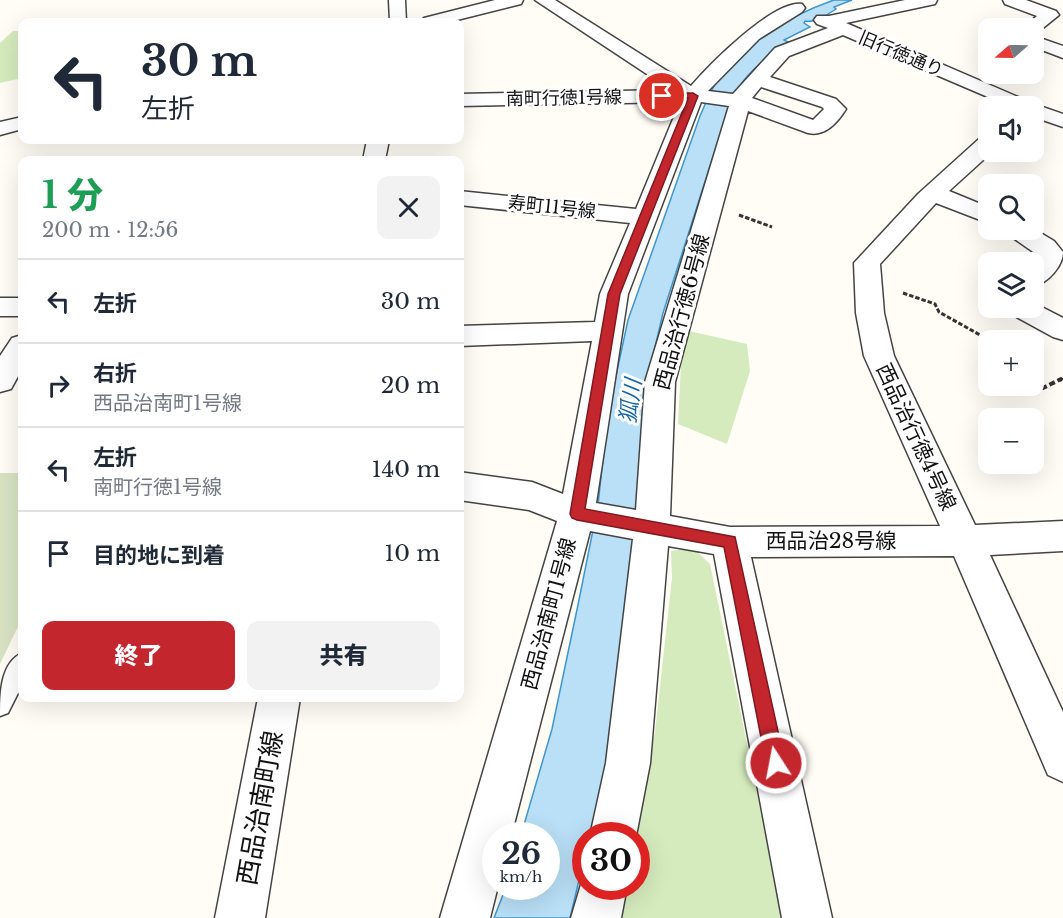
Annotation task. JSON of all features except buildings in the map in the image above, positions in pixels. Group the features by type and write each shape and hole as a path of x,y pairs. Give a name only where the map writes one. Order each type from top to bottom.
{"street":[{"path":"397,0 398,18"},
{"path":"445,18 515,0"},
{"path":"543,0 693,96"},
{"name":"西品治行徳6号線","path":"616,822 628,763 652,527 660,382 749,90 782,52 835,25 929,0"},
{"path":"1011,0 1050,15 1044,19"},
{"name":"西品治南町1号線","path":"465,918 577,514 614,294 693,96 715,70 778,17 787,4"},
{"name":"旧行徳通り","path":"787,4 1002,96"},
{"path":"1044,45 1063,52"},
{"name":"南町行徳1号線","path":"464,100 693,96 749,90"},
{"path":"1044,114 1063,121"},
{"path":"0,129 18,124"},
{"name":"西品治行徳4号線","path":"978,152 933,193 867,263 870,314 879,356 1063,760"},
{"path":"933,193 978,212"},
{"name":"寿町11号線","path":"464,199 644,217"},
{"path":"1035,240 1045,246 1053,256 1049,268"},
{"path":"0,307 18,307"},
{"path":"1041,318 1063,330"},
{"path":"464,336 608,331"},
{"path":"0,381 18,352"},
{"path":"0,389 18,389"},
{"name":"西品治28号線","path":"464,487 532,496 577,514 730,542 965,541 1063,536"},
{"path":"730,542 807,918"},
{"name":"西品治南町線","path":"240,918 278,702"},
{"path":"596,918 600,900"}],"lane":[{"path":"0,705 18,671"}],"path":[{"path":"868,282 935,304 939,312 978,333"},
{"path":"1044,387 1060,379 1063,381"}],"green space":[{"path":"13,31 18,31 18,79 0,83 0,43"},
{"path":"689,331 747,344 750,371 727,444 678,424 681,364"},
{"path":"0,473 18,473 18,626 0,664"},
{"path":"693,548 710,564 783,918 615,918 619,900 650,900 650,822 636,822 655,732 672,578 671,551"}],"water":[{"name":"狐川","path":"834,0 852,0 834,7 836,9 821,18 805,21 804,23 810,27 784,40 794,45 766,59 754,69 735,94 725,123 724,139 718,141 663,313 648,377 638,501 608,760 593,822 572,822 572,900 574,900 570,918 494,918 501,900 560,900 560,822 525,822 552,729 579,600 598,505 608,413 628,320 700,116 714,86 738,57 767,33"}],"route":[{"path":"662,96 693,96 614,294 577,514 730,542 776,763"}]}
